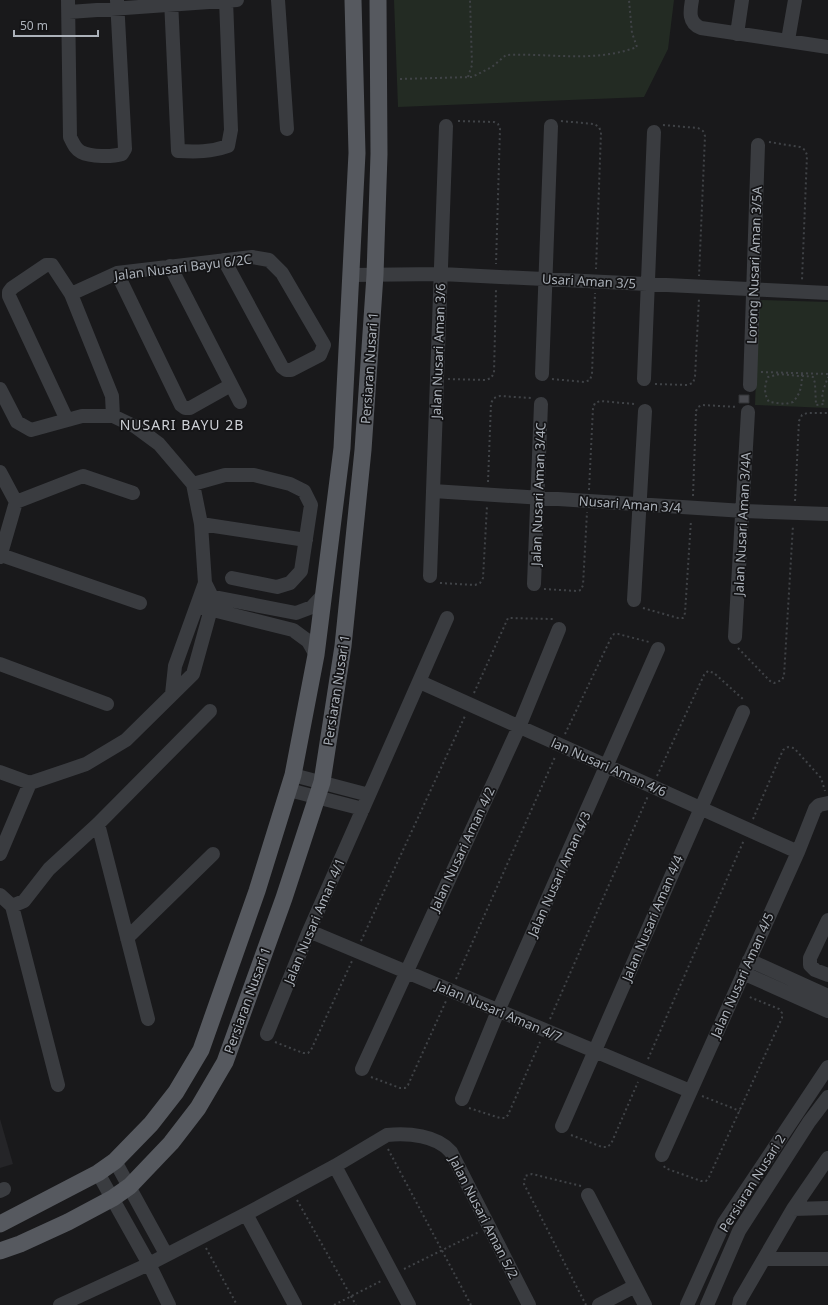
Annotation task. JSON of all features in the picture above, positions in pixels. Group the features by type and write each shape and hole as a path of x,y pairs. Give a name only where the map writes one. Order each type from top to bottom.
{"main road":[{"name":"Persiaran Nusari 1","path":"0,1224 98,1173 116,1161 151,1124 176,1092 201,1050 257,891 291,783 316,655 342,448 357,153 353,0"},
{"name":"Persiaran Nusari 1","path":"0,1251 20,1244 68,1222 113,1198 130,1186 171,1143 198,1108 225,1062 284,898 319,789 343,646 363,450 375,275 379,154 378,0"}],"street":[{"path":"117,4 125,149 122,154 116,156 88,154 80,152 74,146 70,137 69,6 117,4 171,2 229,0 231,130 228,146 213,151 178,152 171,2"},
{"path":"278,0 287,129"},
{"path":"737,34 742,0"},
{"path":"788,40 795,0"},
{"path":"691,5 691,19 695,26 737,34 788,40 828,47"},
{"name":"Jalan Nusari Aman 3/6","path":"430,576 446,126"},
{"path":"542,374 551,126"},
{"path":"644,379 654,132"},
{"name":"Lorong Nusari Aman 3/5A","path":"750,385 758,145"},
{"name":"Jalan Nusari Bayu 6/2C","path":"71,294 117,273 252,256 269,260 282,273 324,345 320,355 291,370 286,370 282,367 224,260"},
{"path":"67,420 9,296 9,292 12,288 46,265 52,265 71,294 112,396 113,416"},
{"path":"170,266 240,402"},
{"path":"117,273 181,405 185,408 190,408 231,385"},
{"name":"Usari Aman 3/5","path":"351,275 441,274 496,276 828,293"},
{"path":"0,388 18,422 31,430 82,416 113,416 136,427 159,444 193,484 201,524 205,598 193,674 126,740 86,764 30,783 0,772"},
{"name":"Jalan Nusari Aman 3/4C","path":"534,584 541,404"},
{"path":"634,600 645,411"},
{"name":"Jalan Nusari Aman 3/4A","path":"735,637 744,511 748,412"},
{"path":"0,472 16,502 0,556 140,603"},
{"path":"193,484 225,474 254,475 290,484 304,491 311,505 302,571 290,583 277,587 232,578"},
{"path":"16,502 83,476 133,493"},
{"name":"Nusari Aman 3/4","path":"433,491 692,508 828,514"},
{"path":"201,524 306,540"},
{"path":"205,598 296,613 312,607 324,594"},
{"path":"205,598 293,630 308,641 316,655"},
{"path":"291,783 319,789 369,795 447,618"},
{"name":"Jalan Nusari Aman 4/2","path":"362,1069 405,972 519,727 559,629"},
{"name":"Jalan Nusari Aman 4/3","path":"462,1099 498,1011 658,649"},
{"path":"0,664 107,704"},
{"name":"lan Nusari Aman 4/6","path":"420,682 798,852"},
{"path":"12,906 24,901 49,869 98,824 210,711"},
{"name":"Jalan Nusari Aman 4/4","path":"562,1126 743,712"},
{"path":"0,854 30,783"},
{"path":"319,789 363,809"},
{"name":"Jalan Nusari Aman 4/1","path":"267,1034 309,931 369,795"},
{"name":"Jalan Nusari Aman 4/5","path":"662,1155 798,852 815,809 819,805 826,803"},
{"path":"98,824 148,1019"},
{"path":"127,938 213,854"},
{"path":"0,895 12,906 58,1085"},
{"path":"828,920 810,958 810,965 815,970 828,975"},
{"name":"Jalan Nusari Aman 4/7","path":"309,931 690,1091"},
{"path":"749,960 828,996"},
{"path":"743,973 828,1011"},
{"name":"Persiaran Nusari 2","path":"687,1305 724,1224 828,1067"},
{"name":"Persiaran Nusari 2","path":"707,1305 738,1231 809,1122 828,1097"},
{"name":"Jalan Nusari Aman 5/2","path":"382,1137 397,1134 432,1139 444,1144 451,1152 529,1305"},
{"path":"60,1305 149,1264 246,1214 335,1166 382,1137"},
{"path":"739,1305 740,1300 793,1209 828,1158"},
{"path":"116,1161 166,1254"},
{"path":"335,1166 409,1305"},
{"path":"98,1173 149,1264 169,1305"},
{"path":"588,1195 645,1305"},
{"path":"793,1209 828,1208"},
{"path":"246,1214 296,1305"},
{"path":"765,1259 828,1259"},
{"path":"599,1305 635,1286"}],"path":[{"path":"468,77 472,65 470,0"},
{"path":"400,80 472,77 492,67 506,55 607,55 637,47 632,33 629,0"},
{"path":"437,379 486,380 491,378 494,373 500,129 498,124 494,122 453,121 446,126"},
{"path":"542,374 550,379 584,382 590,380 592,374 602,132 599,126 594,124 558,121 551,126"},
{"path":"644,379 650,384 687,385 693,383 695,377 699,286 705,136 703,131 698,128 660,125 654,132"},
{"path":"758,145 764,141 800,147 805,150 807,155 801,292"},
{"path":"756,372 801,375 813,377 815,383 816,406 824,404 822,394 828,376 801,375 780,374 768,377 765,384 765,391 769,402 785,404 793,402 802,385 801,375"},
{"path":"430,576 432,581 437,583 474,585 480,583 483,578 488,495 491,403 494,398 500,396 536,398 541,404"},
{"path":"534,584 536,587 541,588 576,591 581,590 583,585 593,408 595,403 600,401 638,404 645,411"},
{"path":"634,600 640,607 678,618 683,618 686,613 696,411 698,407 702,405 743,408 748,412"},
{"path":"735,637 738,649 770,681 774,683 782,680 784,676 799,421 802,415 807,413 828,413"},
{"path":"267,1034 273,1041 303,1053 308,1053 311,1050 508,618 553,619 558,621 559,629"},
{"path":"362,1069 370,1077 400,1088 405,1088 408,1085 560,745 611,638 614,634 652,642 656,644 658,649"},
{"path":"462,1099 462,1104 465,1106 500,1118 505,1118 508,1115 652,786 704,675 708,671 714,673 743,698 745,702 743,712"},
{"path":"562,1126 562,1130 566,1133 602,1147 608,1147 611,1144 783,750 788,747 794,748 821,778 825,791 826,803"},
{"path":"662,1155 662,1163 665,1168 701,1181 706,1181 740,1111 782,1018 782,1013 779,1009 735,990"},
{"path":"690,1091 740,1111"},
{"path":"382,1137 471,1305"},
{"path":"586,1305 524,1184 525,1176 532,1174 578,1185 584,1188 588,1195"},
{"path":"291,1190 356,1305"},
{"path":"334,1305 489,1227"},
{"path":"201,1237 237,1305"}],"shaded area":[{"path":"394,0 674,0 668,49 644,97 398,107"},
{"path":"759,300 828,302 828,408 755,405"},
{"path":"0,1119 13,1164 0,1168"}],"building":[{"path":"739,395 749,395 749,403 739,403"}],"district":[{"name":"NUSARI BAYU 2B","path":"182,424"}]}
